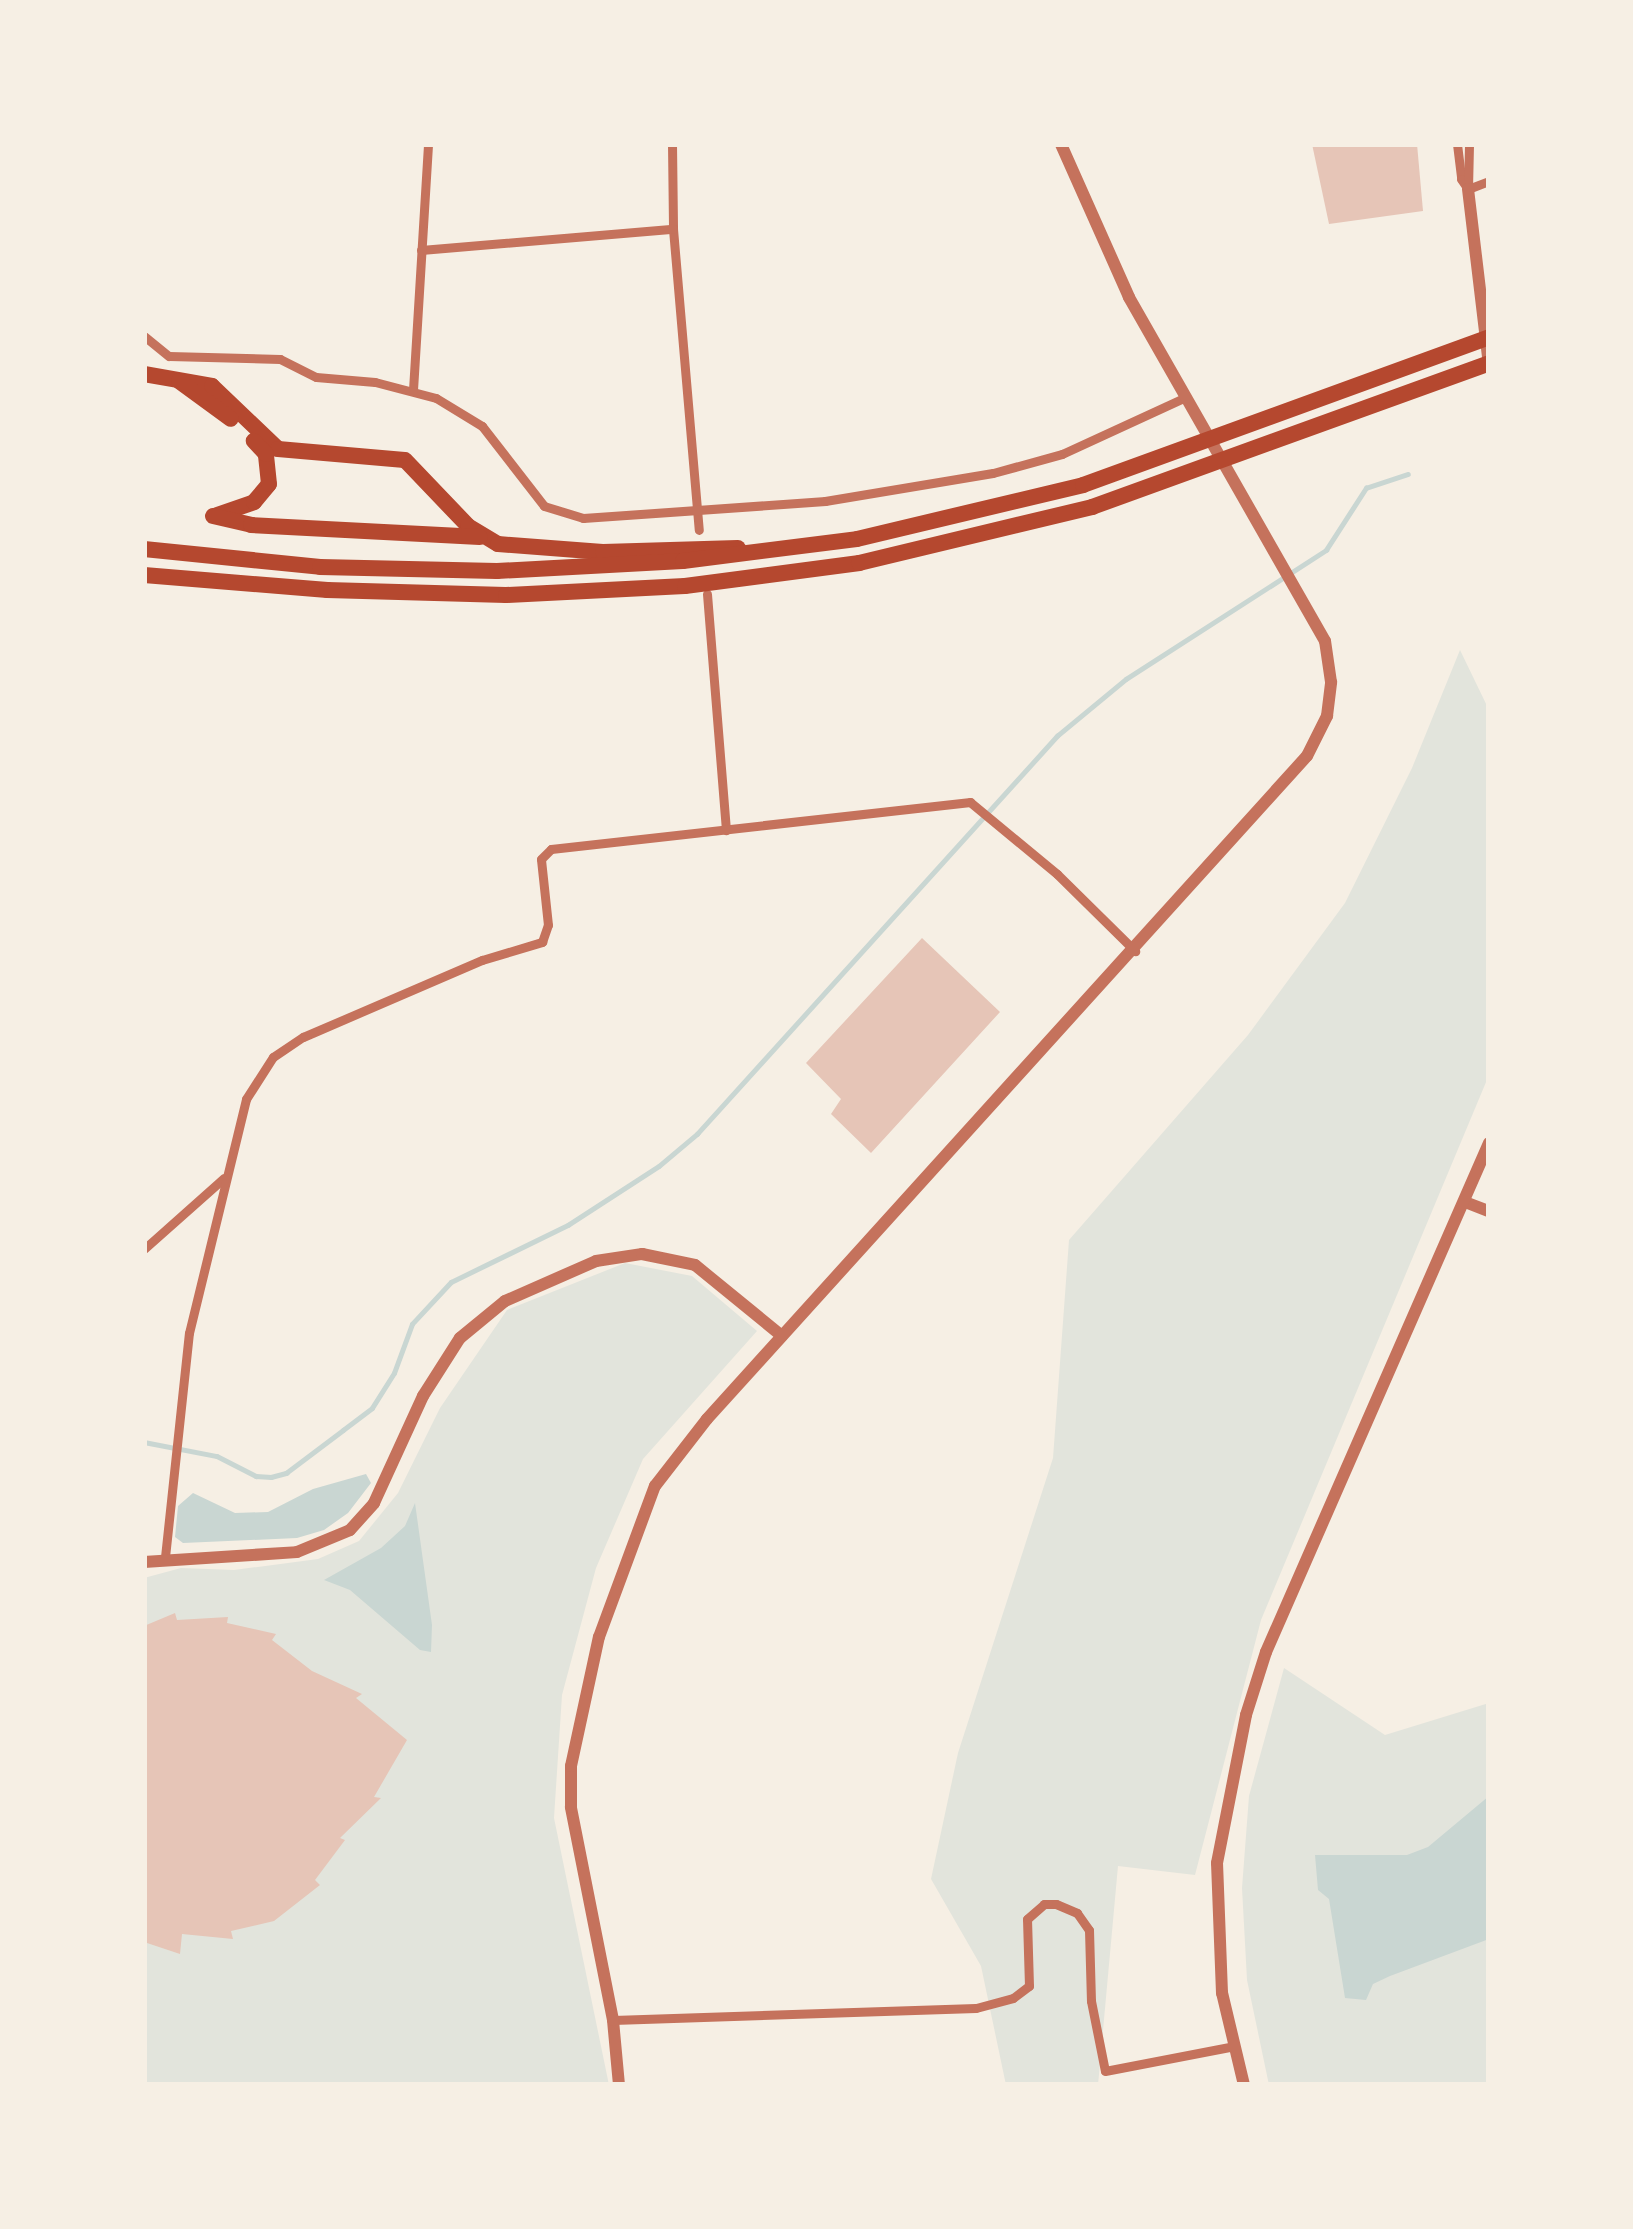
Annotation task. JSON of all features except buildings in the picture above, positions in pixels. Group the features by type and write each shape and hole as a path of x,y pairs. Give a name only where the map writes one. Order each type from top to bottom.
{"highway":[{"path":"144,549 320,567 497,571 768,551 965,517 1197,446 1489,338"},
{"path":"144,575 415,594 564,593 706,584 943,546 1072,513 1208,469 1489,364"},
{"path":"144,374 212,386 278,449 405,460 480,537"},
{"path":"173,379 202,394 268,460 269,484 263,494 241,509 213,516 250,525 480,537 554,551 719,545 768,551"}],"street":[{"path":"413,390 428,144"},
{"path":"672,144 673,230 699,530"},
{"path":"619,2085 614,2020 571,1807 579,1714 633,1536 655,1486 678,1452 1307,756 1327,716 1331,682 1325,641 1129,297 1061,144"},
{"path":"1457,144 1468,189 1489,364"},
{"path":"1468,189 1469,144"},
{"path":"1468,189 1489,181"},
{"path":"421,250 673,230"},
{"path":"144,336 169,356 280,359 316,377 413,390 452,405 482,426 534,497 554,512 583,518 825,501 993,473 1062,454 1184,398"},
{"path":"706,595 726,830"},
{"path":"165,1557 189,1333 245,1099 285,1046 463,968 542,941 548,925 541,859 551,849 970,802 996,819 1135,951"},
{"path":"1244,2085 1222,1993 1217,1862 1246,1715 1266,1652 1489,1143"},
{"path":"144,1249 224,1178"},
{"path":"1465,1202 1489,1211"},
{"path":"144,1562 165,1557 297,1552 350,1530 374,1503 432,1379 460,1338 506,1301 596,1261 642,1253 695,1265 782,1336"},
{"path":"614,2020 985,2006 1029,1986 1028,1919 1044,1904 1056,1904 1077,1912 1089,1930 1091,2001 1106,2072 1235,2046"}],"shaded area":[{"path":"1460,650 1489,710 1489,1075 1261,1620 1195,1875 1118,1866 1098,2085 1006,2085 981,1966 931,1879 958,1753 1053,1458 1069,1240 1248,1035 1345,903 1412,768"},
{"path":"625,1263 692,1276 757,1331 643,1459 596,1568 562,1695 554,1818 609,2085 144,2085 144,1578 181,1568 234,1570 318,1559 359,1541 398,1493 440,1408 507,1310"},
{"path":"366,1474 371,1483 348,1513 324,1530 297,1538 183,1543 175,1537 178,1506 193,1493 235,1513 268,1512 313,1489"},
{"path":"415,1503 432,1625 431,1652 420,1650 350,1590 324,1580 381,1548 405,1526"},
{"path":"1284,1668 1385,1735 1489,1703 1489,2085 1269,2085 1247,1980 1242,1888 1249,1796"},
{"path":"1489,1796 1489,1939 1373,1984 1366,2000 1345,1998 1329,1899 1318,1890 1315,1855 1407,1855 1428,1847"}],"waterway":[{"path":"144,1442 217,1456 256,1476 271,1477 286,1473 372,1408 394,1373 412,1324 451,1282 568,1225 659,1166 697,1134 1057,736 1126,679 1326,550 1366,488 1408,474"}]}
